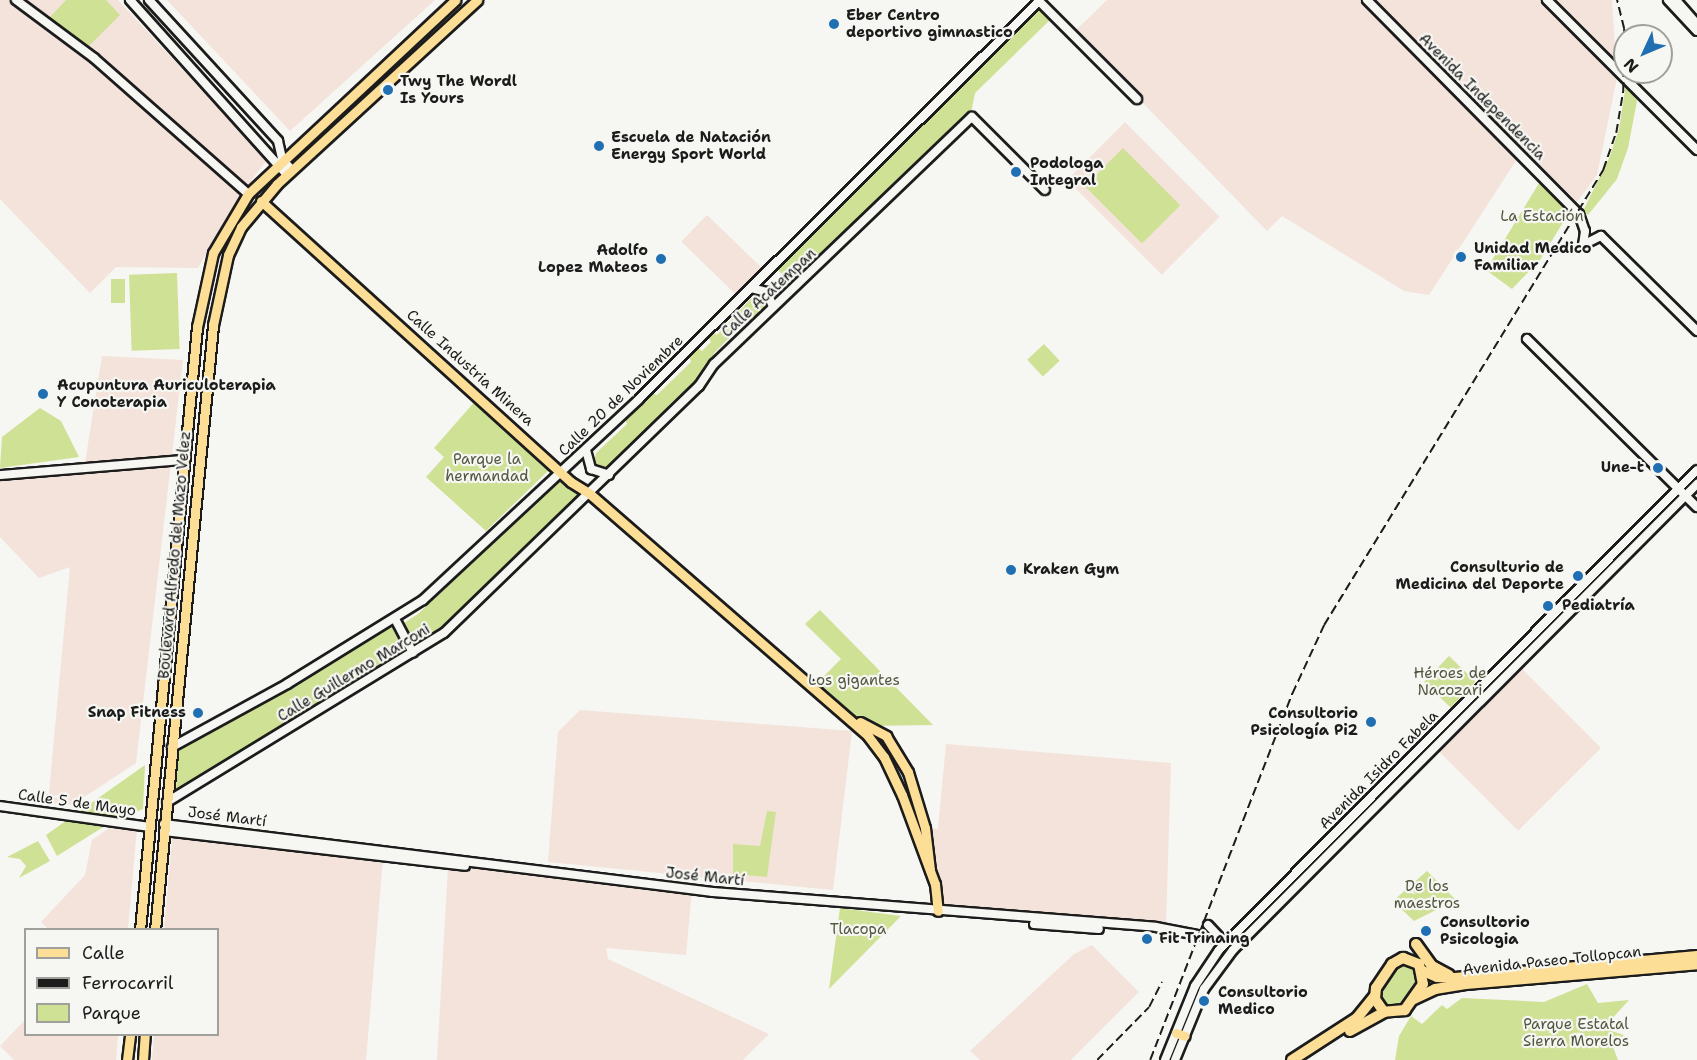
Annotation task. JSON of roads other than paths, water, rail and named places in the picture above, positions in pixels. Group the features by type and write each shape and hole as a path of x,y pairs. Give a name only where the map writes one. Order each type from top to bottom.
{"highway":[{"path":"1416,944 1432,966 1455,978"},
{"name":"Avenida Paseo Tollopcan","path":"1414,999 1435,989 1466,984 1697,956"},
{"path":"1292,1060 1358,1018 1374,996 1378,982 1398,960 1413,960 1423,971 1424,984 1402,1012 1384,1012 1304,1060"},
{"name":"Avenida Paseo Tollopcan","path":"1423,971 1437,977 1455,978 1671,960 1697,964"},
{"path":"1374,996 1384,1012"}],"main road":[{"path":"16,0 94,58 248,194"},
{"path":"131,0 289,173"},
{"path":"149,0 278,141 280,161"},
{"name":"Boulevard Alfredo del Mazo Velez","path":"140,928 183,460 197,327 210,263 225,228 248,194 280,161 455,0"},
{"name":"Boulevard Alfredo del Mazo Velez","path":"155,928 215,300 233,240 261,201 289,173 477,0"},
{"name":"Avenida Independencia","path":"1367,0 1579,214 1585,231 1583,245 1601,236 1697,331"},
{"path":"1547,0 1697,150"},
{"path":"1668,0 1697,31"},
{"path":"1676,0 1697,24"},
{"path":"1038,1 1137,99"},
{"name":"Calle 20 de Noviembre","path":"172,747 228,719 423,600 586,450 769,271 1038,1"},
{"name":"Calle Acatempan","path":"590,494 789,291 972,117 1044,190"},
{"path":"256,138 264,135 266,128"},
{"name":"Calle Industria Minera","path":"261,201 562,470 571,482 590,494 660,555 677,564 870,732"},
{"path":"751,288 767,292 773,307"},
{"path":"1527,339 1697,507"},
{"path":"586,450 591,469 609,475"},
{"path":"0,475 183,460"},
{"name":"Avenida Isidro Fabela","path":"1165,1060 1204,989 1233,950 1682,492 1697,470"},
{"name":"Avenida Isidro Fabela","path":"1176,1060 1180,1035 1200,976 1223,939 1682,492 1697,484"},
{"name":"Calle Guillermo Marconi","path":"167,802 444,633 590,494"},
{"path":"395,619 413,653"},
{"path":"870,732 893,773 930,870 938,893 938,911"},
{"path":"870,732 892,744 912,781 931,855 930,870"},
{"name":"Calle 5 de Mayo","path":"0,806 150,827"},
{"name":"José Martí","path":"164,827 713,892 1167,931 1223,939"},
{"name":"José Martí","path":"906,909 1054,926 1167,931"},
{"path":"1208,925 1223,939"},
{"path":"127,1060 130,1036"},
{"path":"143,1060 145,1036"}],"railway":[{"path":"1150,1060 1292,694 1324,625 1603,170 1616,133 1623,91 1624,29 1617,0"},
{"path":"1097,1060 1149,1007 1162,982"}],"place":[{"name":"Eber Centro deportivo gimnastico","path":"834,24"},
{"name":"Twy The Wordl Is Yours","path":"388,90"},
{"name":"Escuela de Natación Energy Sport World","path":"599,146"},
{"name":"Podologa Integral","path":"1016,172"},
{"name":"Unidad Medico Familiar","path":"1461,257"},
{"name":"Adolfo Lopez Mateos","path":"661,259"},
{"name":"Acupuntura Auriculoterapia Y Conoterapia","path":"43,394"},
{"name":"Une-t","path":"1658,468"},
{"name":"Kraken Gym","path":"1011,570"},
{"name":"Consulturio de Medicina del Deporte","path":"1578,576"},
{"name":"Pediatría","path":"1548,606"},
{"name":"Snap Fitness","path":"198,713"},
{"name":"Consultorio Psicología Pi2","path":"1371,722"},
{"name":"Consultorio Psicologia","path":"1426,931"},
{"name":"Fit Trinaing","path":"1147,939"},
{"name":"Consultorio Medico","path":"1204,1001"}],"park label":[{"name":"La Estación","path":"1542,217"},
{"name":"Parque la hermandad","path":"487,468"},
{"name":"Los gigantes","path":"854,681"},
{"name":"Héroes de Nacozari","path":"1450,682"},
{"name":"De los maestros","path":"1427,894"},
{"name":"Tlacopa","path":"858,930"},
{"name":"Parque Estatal Sierra Morelos","path":"1576,1032"}]}
